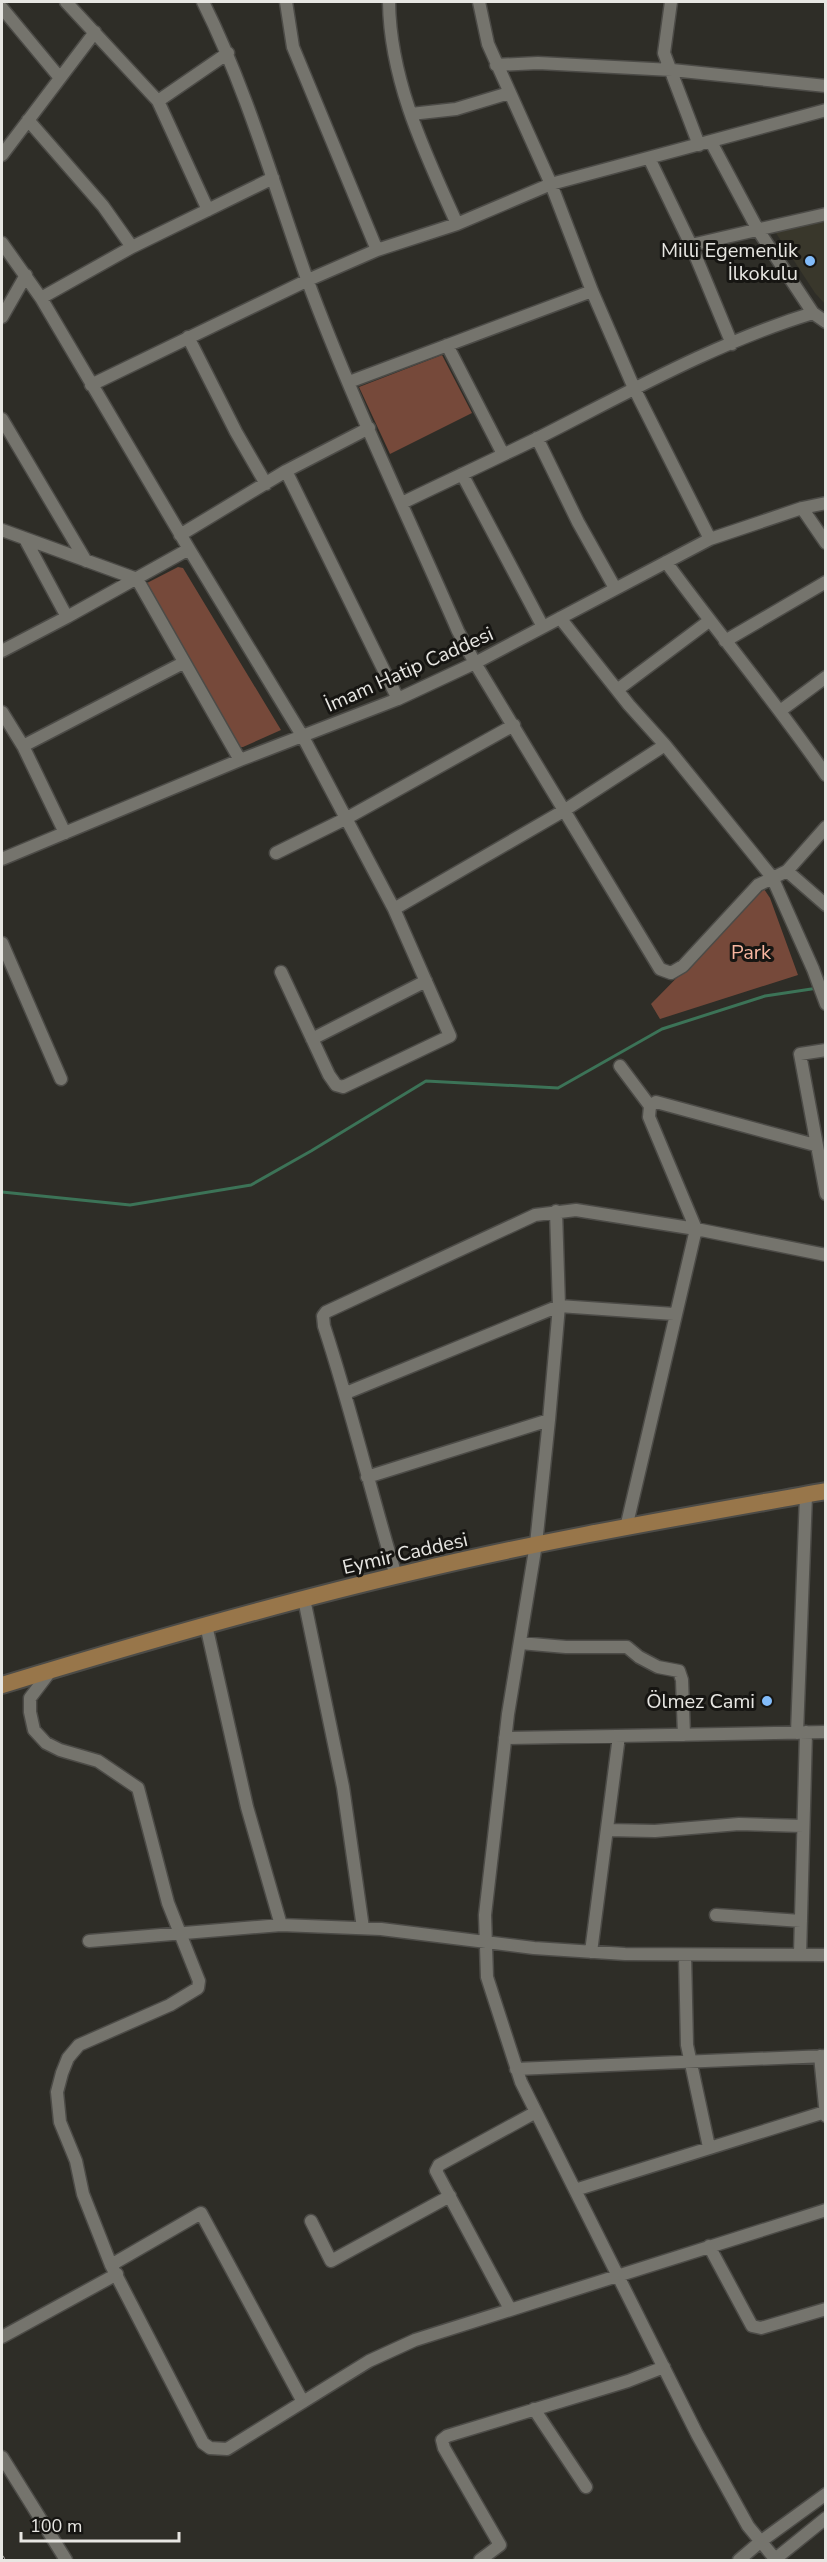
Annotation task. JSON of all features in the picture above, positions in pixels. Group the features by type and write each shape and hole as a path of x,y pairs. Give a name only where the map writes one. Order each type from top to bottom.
{"main road":[{"name":"Eymir Caddesi","path":"2,1684 206,1625 396,1576 536,1545 825,1491"}],"street":[{"path":"66,2 158,101 208,210"},
{"path":"203,2 228,53 308,280 349,382 475,663 660,969 671,973 683,966 699,952 758,885 787,871 825,826"},
{"path":"286,2 293,47 377,250"},
{"path":"389,2 394,59 411,114 457,224"},
{"path":"479,2 488,44 551,184 592,291 634,388 710,539"},
{"path":"671,2 664,53 705,143 813,314 825,322"},
{"path":"2,8 60,78"},
{"path":"2,154 95,33"},
{"path":"158,101 228,53"},
{"path":"496,64 538,63 672,70 825,86"},
{"path":"411,114 456,109 509,93"},
{"path":"91,385 308,280 377,250 457,224 551,184 825,110"},
{"path":"28,120 103,206 132,247"},
{"path":"649,158 690,245 732,344"},
{"path":"41,298 132,247 273,178"},
{"path":"690,245 825,214"},
{"path":"2,243 41,298 180,536 303,737 394,909 450,1036 343,1087 336,1086 281,972"},
{"path":"2,317 26,275"},
{"path":"349,382 592,291"},
{"path":"402,503 634,388 732,344 813,314"},
{"path":"188,337 236,432 266,484"},
{"path":"447,345 503,454"},
{"path":"2,419 86,561"},
{"path":"180,536 286,471 369,428"},
{"path":"537,438 578,522 615,588"},
{"path":"286,471 398,699"},
{"path":"462,474 543,627"},
{"name":"İmam Hatip Caddesi","path":"2,859 240,760 398,699 475,663 710,539 802,508 825,503"},
{"path":"802,508 825,543"},
{"path":"2,530 137,579 240,760"},
{"path":"25,539 67,617"},
{"path":"2,651 189,549"},
{"path":"666,562 780,711 825,775"},
{"path":"725,641 825,582"},
{"path":"560,618 771,877 825,1001"},
{"path":"617,690 709,621"},
{"path":"23,746 183,663"},
{"path":"780,711 825,677"},
{"path":"2,712 23,746 65,833"},
{"path":"276,854 347,818 514,725"},
{"path":"394,909 565,810 665,745"},
{"path":"787,871 825,905"},
{"path":"2,943 61,1079"},
{"path":"312,1039 426,981"},
{"path":"825,1050 800,1054 825,1194"},
{"path":"620,1066 650,1106 649,1117 696,1229 674,1314 626,1528"},
{"path":"650,1106 656,1102 815,1144"},
{"path":"396,1576 367,1477 346,1393 324,1326 323,1316 326,1312 535,1215 556,1211 576,1210 696,1229 825,1255"},
{"path":"556,1211 559,1306 549,1420 536,1545 505,1737 485,1915 487,1977 516,2068 536,2112 697,2434 748,2526 775,2560 825,2518"},
{"path":"346,1393 559,1306 674,1314"},
{"path":"367,1477 549,1420"},
{"path":"800,1955 806,1495"},
{"path":"304,1599 343,1787 363,1928"},
{"path":"206,1625 247,1807 281,1925"},
{"path":"520,1642 566,1647 627,1647 639,1657 658,1666 679,1671 682,1680 684,1735"},
{"path":"52,1669 30,1698 34,1730 46,1743 60,1750 98,1761 138,1788 157,1868 199,1981 198,1988 170,2005 80,2045 68,2058 57,2092 57,2109 76,2161 83,2193 114,2270 202,2443 210,2448 227,2449 369,2361 396,2348 618,2274 825,2210"},
{"path":"505,1737 825,1732"},
{"path":"591,1952 619,1736"},
{"path":"607,1830 655,1831 739,1824 803,1826"},
{"path":"716,1915 801,1921"},
{"path":"89,1941 281,1925 363,1928 591,1952 825,1954"},
{"path":"685,1954 687,2045 709,2147"},
{"path":"516,2068 823,2056 825,2114 709,2147 575,2190"},
{"path":"510,2309 436,2171 438,2165 536,2112"},
{"path":"311,2221 331,2261 450,2196"},
{"path":"2,2337 114,2270 201,2213 303,2402"},
{"path":"709,2246 747,2321 752,2326 761,2328 825,2309"},
{"path":"480,2560 500,2546 454,2469 442,2440 447,2436 628,2381 664,2367"},
{"path":"534,2409 586,2487"},
{"path":"2,2457 66,2560"},
{"path":"739,2560 760,2541 825,2494"}],"shaded area":[{"name":"Milli Egemenlik İlkokulu","path":"825,218 825,304 815,293 774,230"}],"green space":[{"path":"442,355 472,413 390,454 359,387"},
{"path":"178,567 183,568 281,730 243,747 238,747 146,587 147,583"},
{"name":"Park","path":"764,889 770,898 798,975 660,1019 651,1004"}],"waterway":[{"path":"2,1192 130,1205 251,1185 426,1081 558,1088 662,1029 765,996 818,988"}],"place":[{"name":"Milli Egemenlik İlkokulu","path":"810,261"},
{"name":"Ölmez Cami","path":"767,1701"}]}
